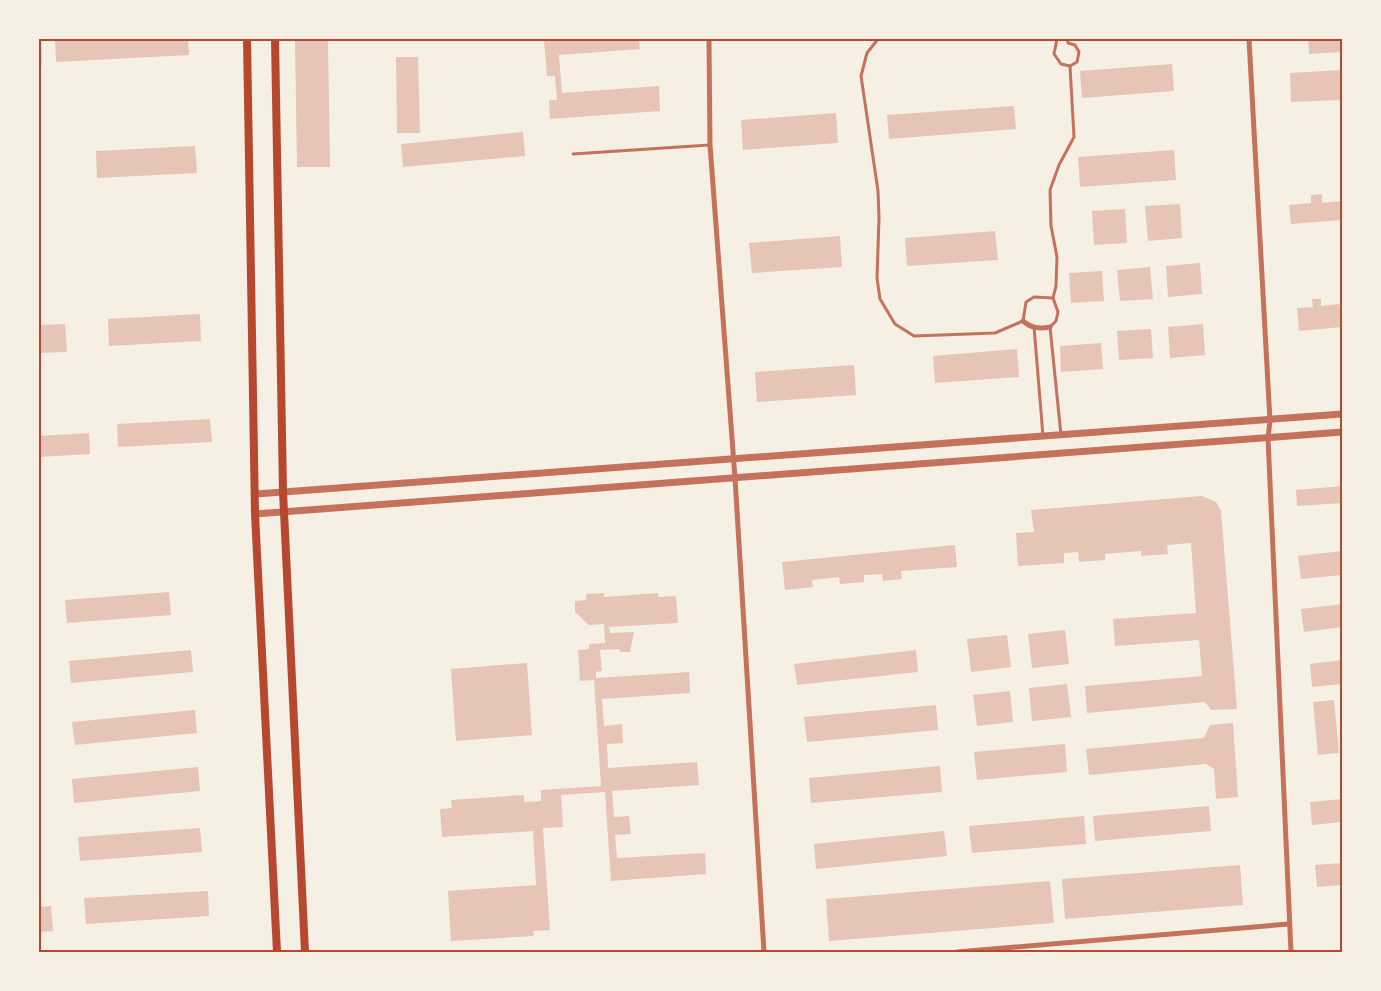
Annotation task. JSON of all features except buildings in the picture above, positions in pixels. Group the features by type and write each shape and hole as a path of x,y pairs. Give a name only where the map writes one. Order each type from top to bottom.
{"main road":[{"path":"247,39 256,514 277,952"},
{"path":"275,39 283,491 305,952"}],"street":[{"path":"709,39 710,145 734,478 764,952"},
{"path":"1249,39 1270,421 1268,438 1291,952"},
{"path":"1023,320 1034,327 1050,327"},
{"path":"256,494 1270,421 1342,414"},
{"path":"256,514 1342,432"},
{"path":"956,952 1289,924"}],"lane":[{"path":"878,39 867,52 861,76 878,191 877,278 880,299 895,324 914,336 995,332 1023,320 1026,302 1034,297 1052,298"},
{"path":"1057,39 1054,54 1061,64 1070,66 1077,62 1079,52 1075,45 1068,44 1067,39"},
{"path":"1061,435 1050,327 1056,321 1058,312 1052,298 1056,286 1057,256 1051,226 1050,190 1059,165 1074,137 1070,66"},
{"path":"573,154 710,145"},
{"path":"1034,327 1043,437"}]}
